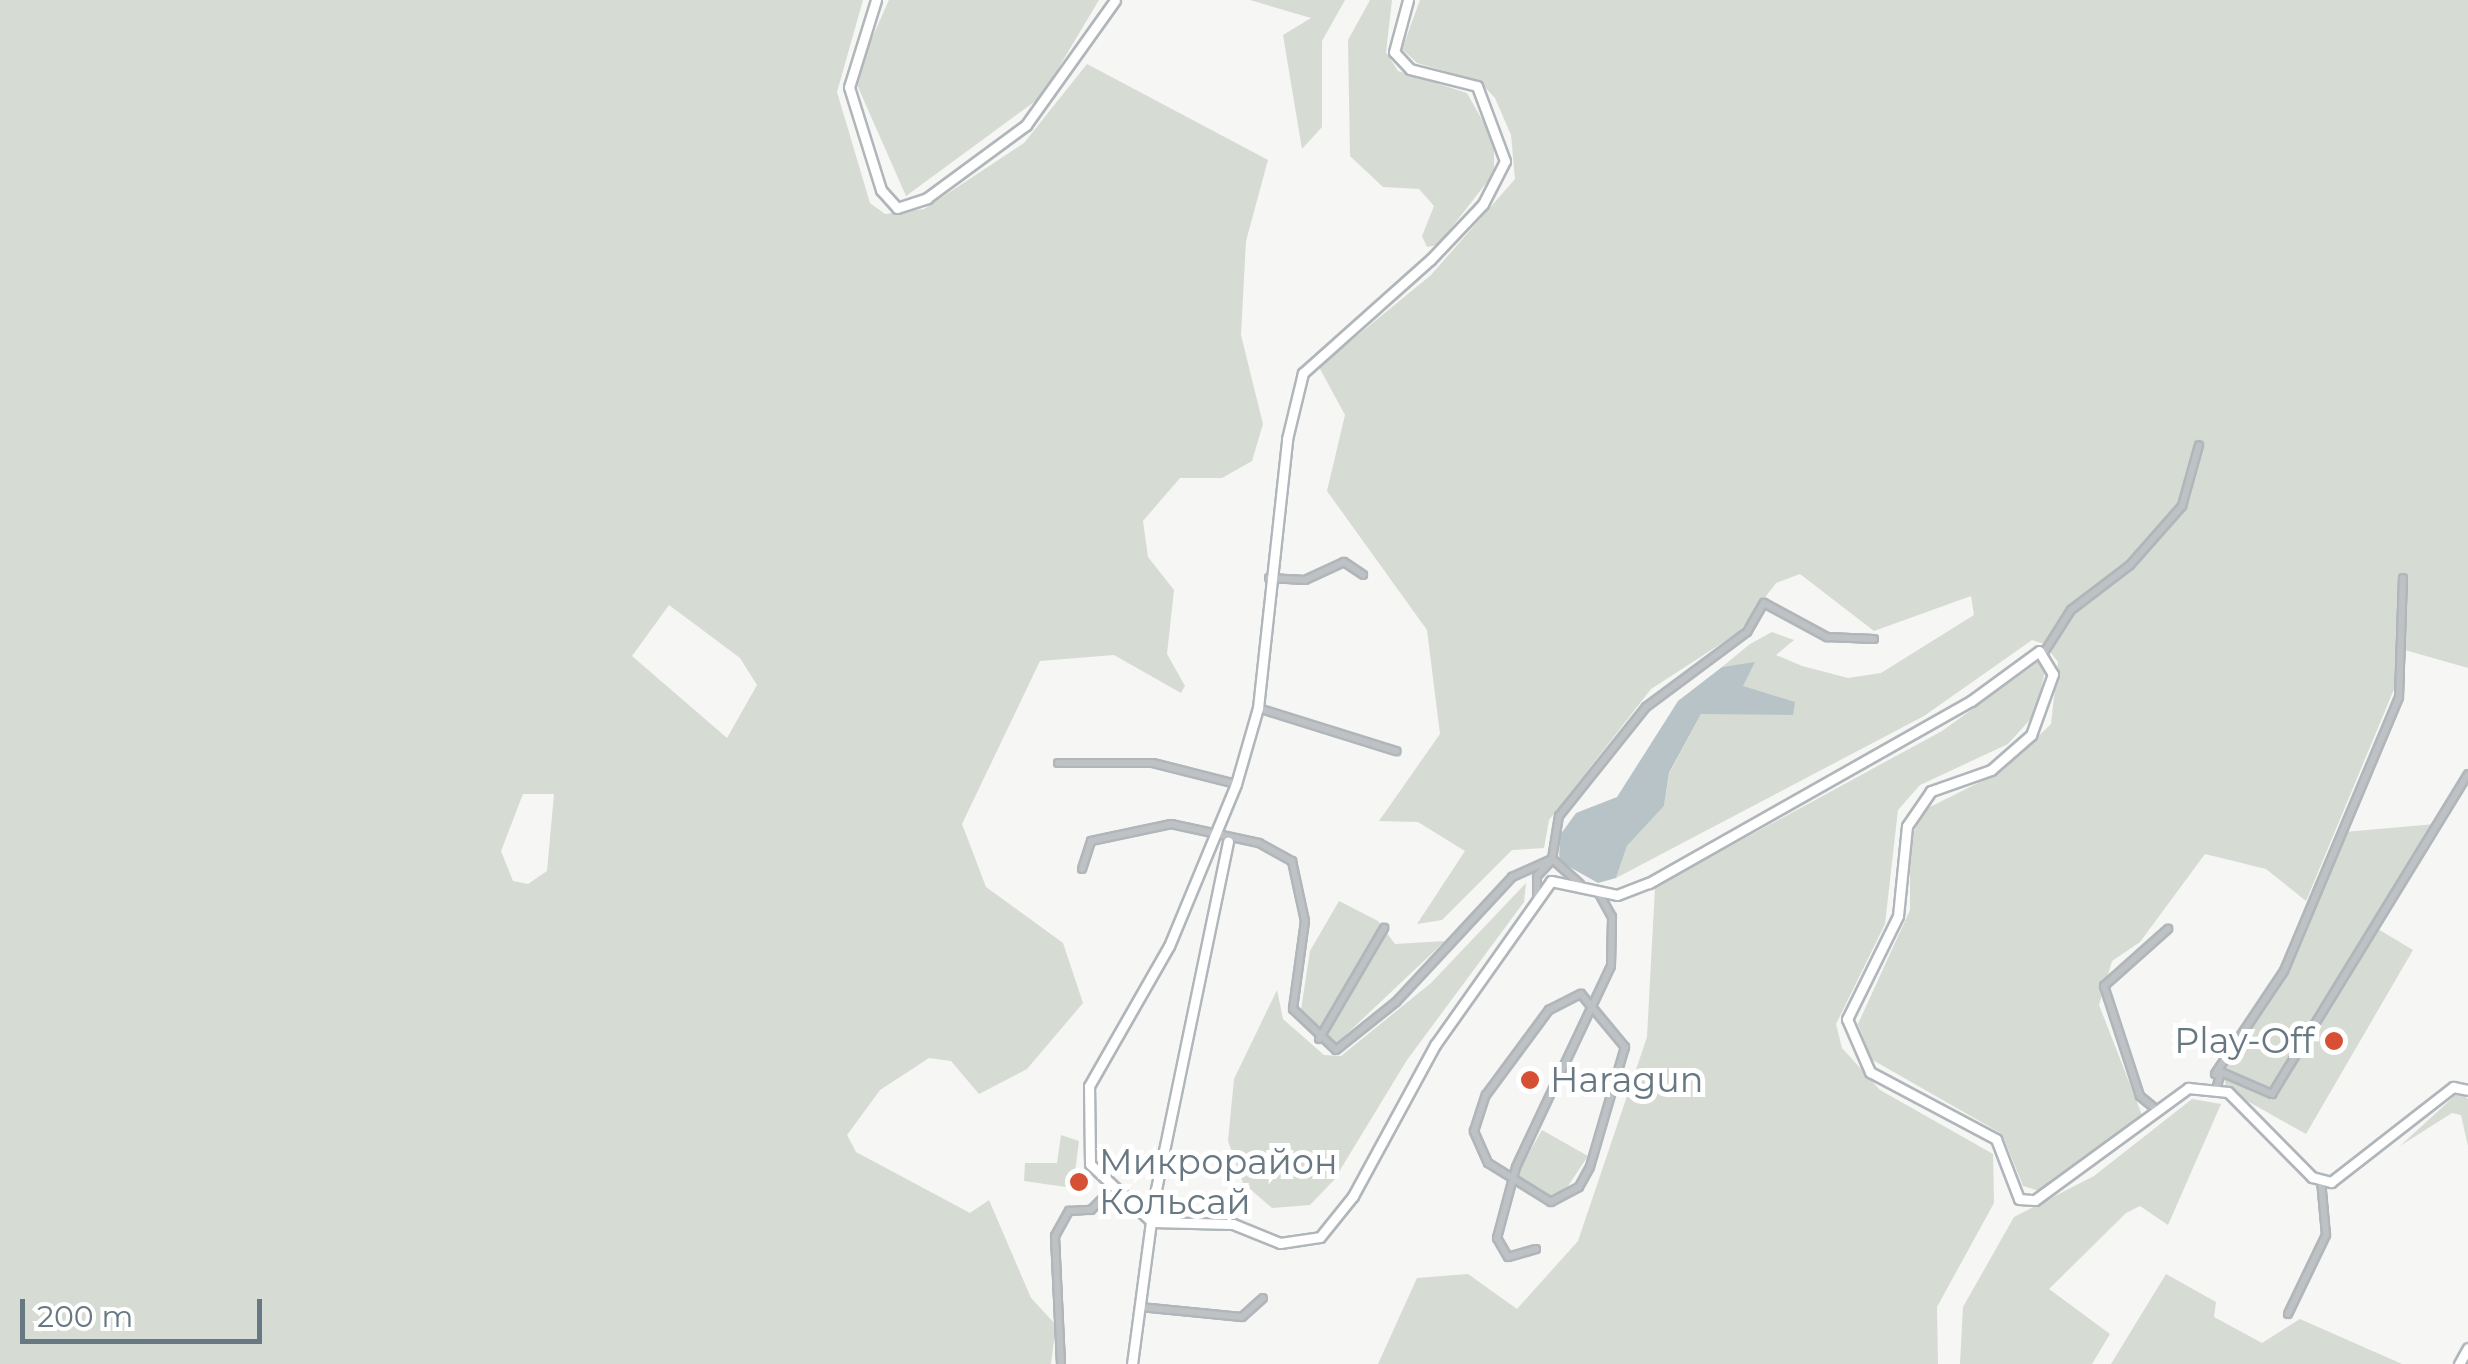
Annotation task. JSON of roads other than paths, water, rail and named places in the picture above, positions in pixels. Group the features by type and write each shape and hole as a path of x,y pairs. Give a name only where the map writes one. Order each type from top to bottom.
{"street":[{"path":"876,0 849,87 881,190 897,208 921,202 1026,125 1115,0"},
{"path":"1408,0 1394,52 1410,70 1478,86 1505,161 1483,204 1430,260 1303,372 1269,578 1258,708 1236,784 1210,838 1169,946 1089,1086 1090,1164 1111,1190 1152,1222 1233,1224 1280,1243 1336,1224 1392,1112 1551,881 1616,894 1648,882 2045,651 2071,610 2130,565 2182,506 2199,445"},
{"path":"1269,578 1306,580 1344,562 1363,575"},
{"path":"2216,1086 2215,1074 2284,970 2399,697 2403,578"},
{"path":"1536,900 1538,876 1552,859 1558,816 1646,707 1747,632 1764,602 1827,637 1874,639"},
{"path":"2045,651 2052,688 2031,736 1991,770 1916,804 1900,848 1898,916 1856,994 1849,1040 1870,1072 1902,1094 1996,1139 2019,1199 2055,1191 2188,1088 2216,1086 2253,1108 2321,1180 2326,1235 2288,1314"},
{"path":"1258,708 1396,751"},
{"path":"1058,763 1153,763 1236,784"},
{"path":"2215,1074 2269,1098 2468,774"},
{"path":"1082,869 1091,841 1138,828 1172,824 1210,838 1268,846 1298,870 1305,921 1293,1009 1319,1038 1336,1050 1352,1040 1512,877 1552,859"},
{"path":"1132,1364 1152,1222 1228,842"},
{"path":"1552,859 1582,885"},
{"path":"1536,1250 1498,1251 1511,1182 1598,1005 1614,933 1608,901 1595,888"},
{"path":"1319,1038 1384,928"},
{"path":"2158,1110 2140,1096 2104,986 2168,929"},
{"path":"1564,995 1598,1005 1625,1047 1590,1167 1579,1187 1550,1202 1511,1182 1478,1151 1474,1131 1486,1095 1564,995"},
{"path":"2321,1180 2346,1178 2453,1087 2468,1090"},
{"path":"1061,1364 1054,1236 1070,1211 1091,1210 1111,1190"},
{"path":"1140,1307 1242,1317 1263,1298"},
{"path":"2459,1364 2468,1348"}],"place":[{"name":"Play-Off","path":"2334,1041"},
{"name":"Haragun","path":"1530,1080"},
{"name":"Микрорайон Кольсай","path":"1079,1182"}]}
